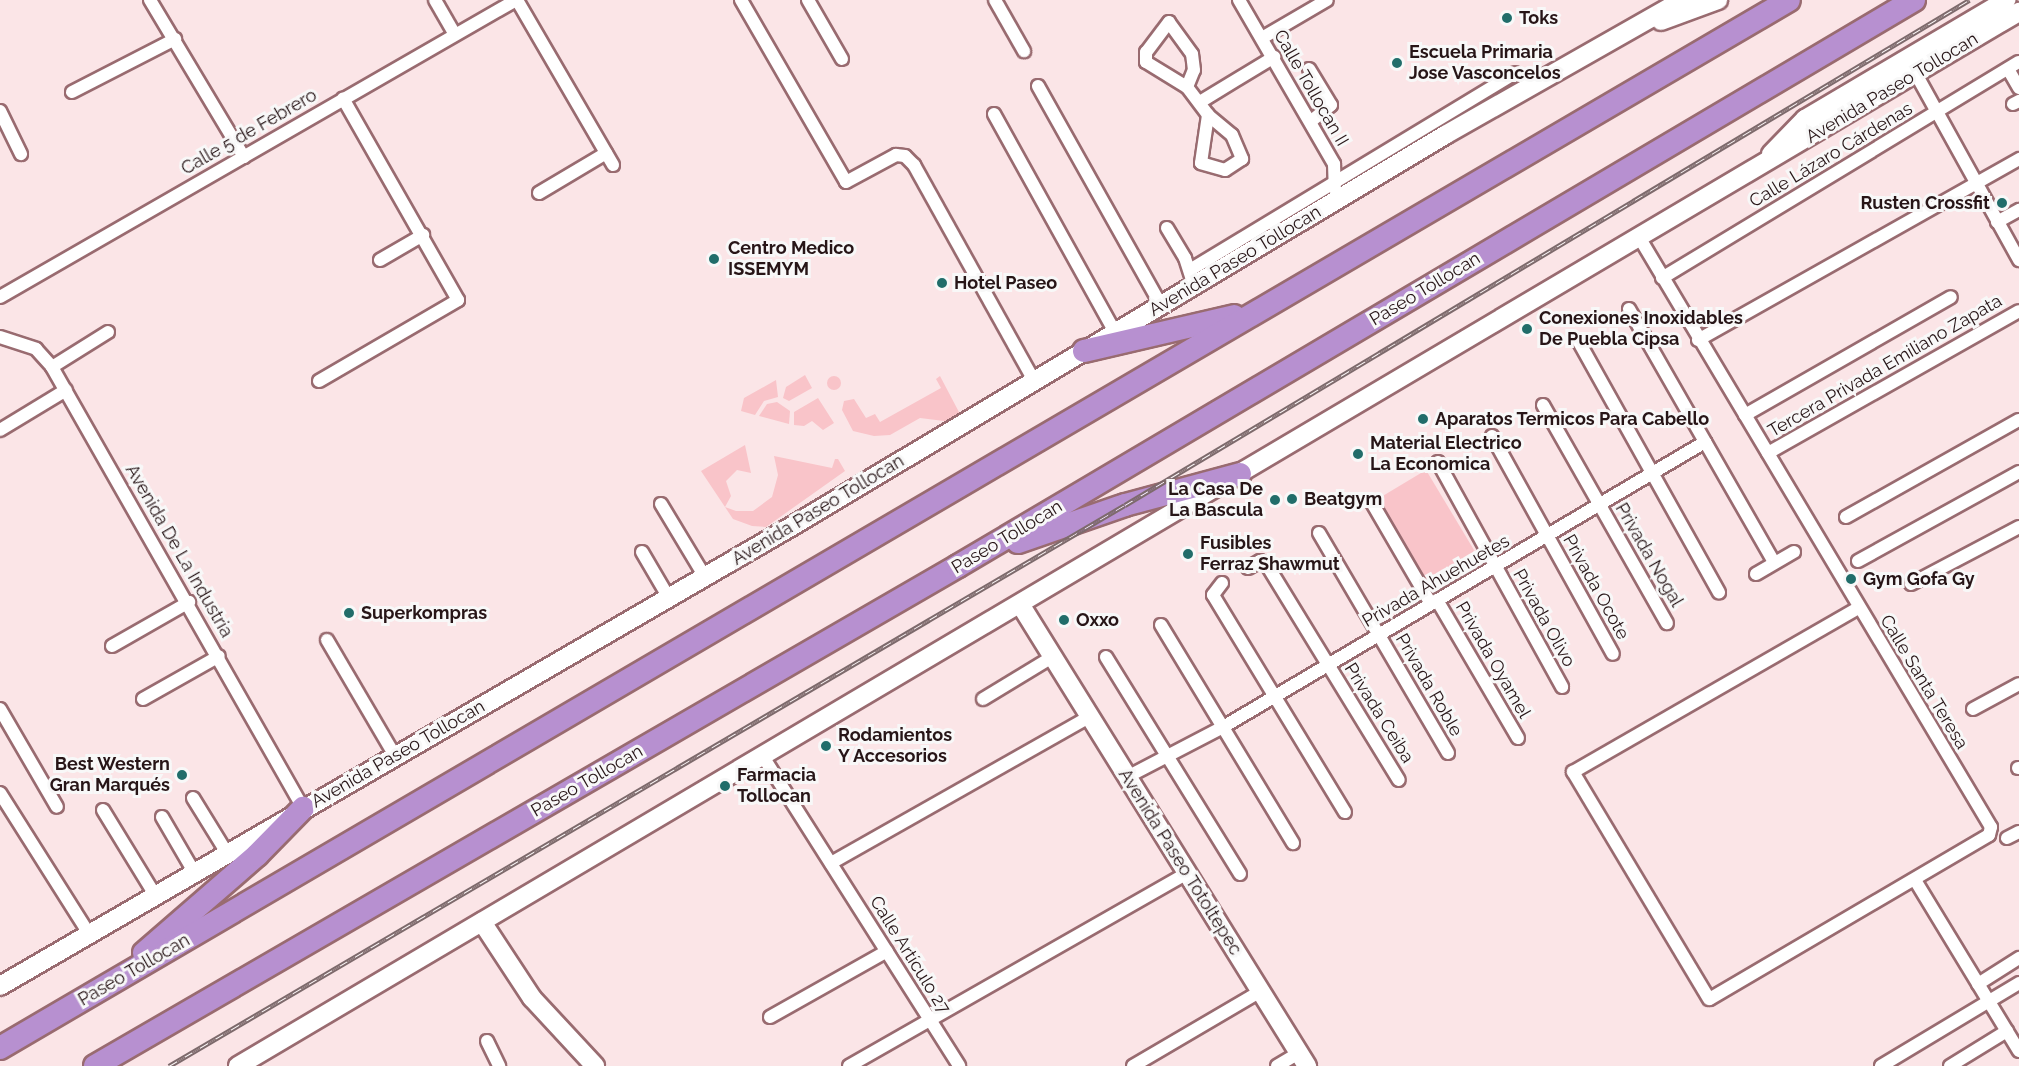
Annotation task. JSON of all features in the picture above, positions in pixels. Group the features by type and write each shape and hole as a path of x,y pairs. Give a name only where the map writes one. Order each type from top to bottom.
{"highway":[{"name":"Paseo Tollocan","path":"0,1048 1789,0"},
{"name":"Paseo Tollocan","path":"96,1066 958,566 1914,0"},
{"path":"1084,351 1264,308"},
{"path":"958,566 1125,505 1240,474"},
{"path":"105,987 257,855 303,808"}],"main road":[{"name":"Avenida Paseo Tollocan","path":"0,986 303,808 705,577 1161,305 1191,278 1358,178 1683,0"},
{"name":"Avenida Paseo Tollocan","path":"1633,28 1718,0"},
{"name":"Avenida Paseo Tollocan","path":"1765,163 1792,130 1805,119 2006,0"},
{"name":"Avenida Paseo Tollocan","path":"247,1064 762,755 2019,12"},
{"name":"Avenida Paseo Totoltepec","path":"1020,604 1303,1059"},
{"path":"482,922 532,998 595,1066"}],"street":[{"path":"150,0 244,157"},
{"path":"435,0 455,34"},
{"name":"Calle 5 de Febrero","path":"0,297 517,0 613,165"},
{"path":"741,0 846,182 896,155 905,156 914,165 1034,381"},
{"path":"808,0 842,59"},
{"path":"995,0 1024,51"},
{"name":"Calle Tollocan II","path":"1239,0 1334,164 1336,192"},
{"path":"1262,38 1327,0"},
{"path":"1188,87 1194,70 1192,54 1169,22 1145,59 1151,68 1188,87 1208,116 1227,130 1242,151 1240,162 1225,170 1204,166 1200,161 1208,116"},
{"path":"72,92 175,39"},
{"path":"1200,102 1274,57"},
{"path":"2014,66 2019,88"},
{"name":"Calle Lázaro Cárdenas","path":"1662,278 2014,66"},
{"path":"1309,69 1332,105 1311,121"},
{"path":"1358,178 1515,73"},
{"path":"1916,74 2019,260"},
{"path":"1038,86 1161,305"},
{"path":"319,381 458,300 343,98"},
{"path":"0,111 21,154"},
{"path":"994,114 1115,332"},
{"path":"539,193 606,153"},
{"path":"1698,340 2019,159"},
{"name":"Calle Tollocan II","path":"1334,164 1358,178"},
{"path":"1997,222 2019,210"},
{"path":"1167,228 1191,278"},
{"path":"380,260 423,235"},
{"name":"Calle Santa Teresa","path":"1639,237 1858,608 1991,826 1989,835 1709,999 1573,772 1858,608"},
{"path":"1745,415 1951,297"},
{"path":"1629,309 1774,562"},
{"name":"Tercera Privada Emiliano Zapata","path":"1768,453 2019,310"},
{"path":"52,367 108,332"},
{"name":"Avenida De La Industria","path":"0,337 36,350 52,367 189,602 303,808"},
{"path":"1579,342 1719,593"},
{"path":"0,430 66,390"},
{"name":"Privada Nogal","path":"1543,405 1667,623"},
{"path":"1846,517 2019,420"},
{"name":"Privada Ocote","path":"1492,436 1613,654"},
{"name":"Privada Ahuehuetes","path":"1129,781 1706,442"},
{"name":"Privada Olivo","path":"1438,462 1562,687"},
{"path":"1858,561 2019,472"},
{"name":"Privada Oyamel","path":"1371,501 1518,738"},
{"path":"661,504 705,577"},
{"path":"1911,584 2019,527"},
{"name":"Privada Roble","path":"1318,533 1448,753"},
{"path":"642,552 669,597"},
{"path":"1756,574 1794,552"},
{"name":"Privada Ceiba","path":"1248,568 1260,561 1267,565 1399,780"},
{"path":"1222,583 1213,595 1345,813"},
{"path":"112,646 189,602"},
{"path":"1161,625 1293,843"},
{"path":"327,640 395,756"},
{"path":"143,699 219,656"},
{"path":"983,699 1052,657"},
{"path":"1106,657 1240,874"},
{"path":"1973,709 2019,684"},
{"path":"0,709 57,807"},
{"path":"831,863 1089,717"},
{"name":"Calle Artículo 27","path":"762,755 959,1066"},
{"path":"0,793 88,934"},
{"path":"193,798 227,853"},
{"path":"103,810 154,895"},
{"path":"162,817 194,872"},
{"path":"2007,838 2019,832"},
{"path":"849,1066 1186,874"},
{"path":"1915,880 2018,1047"},
{"path":"770,1017 886,951"},
{"path":"1978,984 2019,958"},
{"path":"1881,1066 2019,982"},
{"path":"1133,1066 1261,991"},
{"path":"1950,1066 2007,1031"},
{"path":"487,1041 499,1066"},
{"path":"1277,1066 1303,1059"}],"shaded area":[{"path":"805,375 812,388 789,401 783,398 786,387"},
{"path":"831,376 837,376 841,383 837,390 831,390 827,386 827,380"},
{"path":"940,376 960,414 952,422 920,418 890,435 874,436 853,431 842,410 844,401 854,399 866,418 875,414 880,422 941,388 936,379"},
{"path":"776,380 778,397 764,401 755,415 741,411 744,398"},
{"path":"818,398 834,423 823,430 812,421 804,426 794,425 794,412"},
{"path":"777,402 790,411 789,424 759,416 767,404"},
{"path":"745,445 751,473 737,470 726,481 731,496 725,507 701,471"},
{"path":"774,456 832,468 835,459 838,459 845,471 766,527 752,526 733,519 725,507 736,511 753,511 772,497 778,475"},
{"path":"1426,470 1480,560 1426,590 1376,500"}],"railway":[{"path":"169,1066 1125,505 1969,0"}],"place":[{"name":"Toks","path":"1507,18"},
{"name":"Escuela Primaria Jose Vasconcelos","path":"1397,63"},
{"name":"Rusten Crossfit","path":"2002,203"},
{"name":"Centro Medico ISSEMYM","path":"714,259"},
{"name":"Hotel Paseo","path":"942,283"},
{"name":"Conexiones Inoxidables De Puebla Cipsa","path":"1527,329"},
{"name":"Aparatos Termicos Para Cabello","path":"1423,419"},
{"name":"Material Electrico La Economica","path":"1358,454"},
{"name":"Beatgym","path":"1292,499"},
{"name":"La Casa De La Bascula","path":"1275,500"},
{"name":"Fusibles Ferraz Shawmut","path":"1188,554"},
{"name":"Gym Gofa Gy","path":"1851,579"},
{"name":"Superkompras","path":"349,613"},
{"name":"Oxxo","path":"1064,620"},
{"name":"Rodamientos Y Accesorios","path":"826,746"},
{"name":"Best Western Gran Marqués","path":"182,775"},
{"name":"Farmacia Tollocan","path":"725,786"}]}
